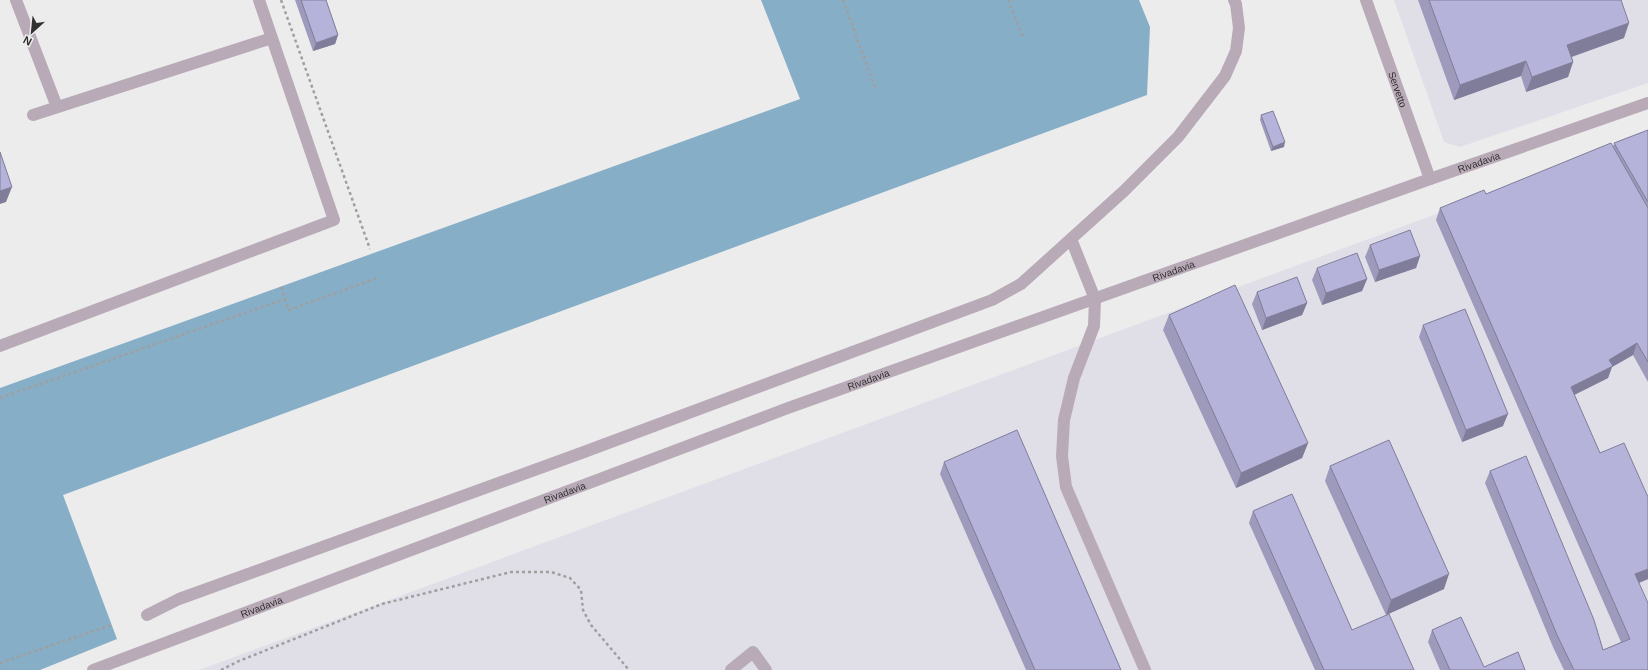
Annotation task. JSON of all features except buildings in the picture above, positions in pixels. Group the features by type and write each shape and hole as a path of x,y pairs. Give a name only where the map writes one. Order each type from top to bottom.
{"street":[{"path":"16,0 57,108"},
{"path":"0,346 334,220 259,0"},
{"path":"147,615 179,599 584,452 992,300 1021,284 1124,191 1178,137 1225,76 1236,52 1239,28 1236,4 1234,0"},
{"name":"Servetto","path":"1366,0 1430,179"},
{"path":"33,115 272,38"},
{"name":"Rivadavia","path":"93,670 788,408 1430,179 1648,103"},
{"path":"1071,239 1095,299 1094,326 1074,378 1064,420 1062,456 1066,487 1145,670"},
{"path":"731,670 753,652 766,670"}],"path":[{"path":"281,0 370,249"},
{"path":"843,0 875,88"},
{"path":"1008,0 1023,37"},
{"path":"281,287 289,310 377,278"},
{"path":"0,398 285,299"},
{"path":"221,670 239,661 382,604 511,572 550,572 570,578 581,590 583,610 591,625 629,670"},
{"path":"0,663 111,625"}],"shaded area":[{"path":"1394,0 1648,0 1648,83 1460,147 1444,142"},
{"path":"1648,136 1648,670 199,670"}],"water":[{"path":"761,0 1139,0 1150,27 1147,95 63,495 117,639 40,670 0,670 0,388 800,99"}]}
